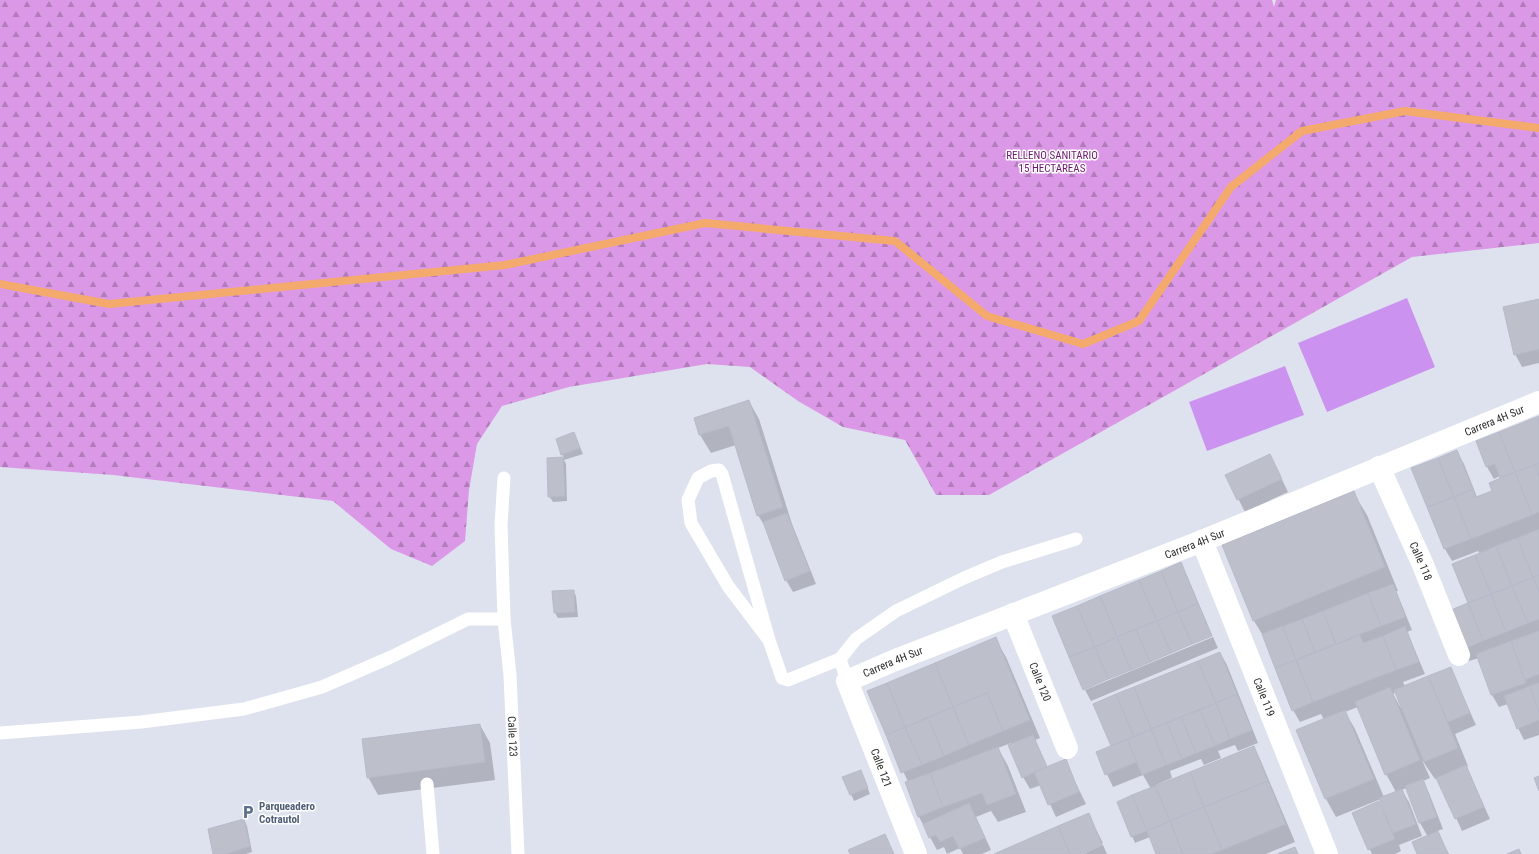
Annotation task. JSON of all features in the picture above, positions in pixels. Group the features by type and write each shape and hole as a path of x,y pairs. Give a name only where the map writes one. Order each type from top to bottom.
{"street":[{"name":"Carrera 4H Sur","path":"848,681 1013,614 1202,541 1539,402"},
{"name":"Calle 118","path":"1379,467 1423,565 1459,655"},
{"name":"Calle 119","path":"1202,541 1327,854"},
{"name":"Calle 120","path":"1013,614 1067,748"},
{"name":"Calle 121","path":"848,681 916,854"}],"lane":[{"path":"769,640 728,586 691,523 688,500 698,478 711,471 719,470 722,474 769,640 782,678 788,680 840,659 856,639 896,611 964,578 1002,562 1076,539"},
{"name":"Calle 123","path":"504,478 500,525 504,619 510,676 518,854"},
{"path":"0,733 141,722 244,709 322,687 391,657 468,619 504,619"},
{"path":"840,659 848,681"},
{"path":"427,784 433,854"}],"green space":[{"name":"RELLENO SANITARIO 15 HECTAREAS","path":"0,0 1272,0 1274,7 1276,0 1539,0 1539,243 1412,257 989,495 936,495 905,440 843,427 798,401 750,367 707,364 569,387 502,406 477,444 469,490 465,541 432,566 391,549 333,501 113,475 0,467"}],"shaded area":[{"path":"1407,298 1435,367 1327,412 1298,343"},
{"path":"1285,366 1304,415 1207,451 1189,402"}],"building":[{"path":"1539,299 1539,349 1514,355 1503,307"},
{"path":"749,400 783,507 757,516 729,426 699,435 694,418"},
{"path":"1539,416 1539,463 1515,472 1499,432"},
{"path":"574,432 580,448 561,455 556,439"},
{"path":"1499,432 1515,472 1500,478 1495,464 1486,467 1476,441"},
{"path":"1457,450 1473,489 1454,497 1438,458"},
{"path":"1270,454 1282,479 1237,500 1225,475"},
{"path":"563,457 565,496 548,497 547,458"},
{"path":"1438,458 1454,497 1427,507 1411,468"},
{"path":"1539,463 1539,476 1535,465"},
{"path":"1535,465 1539,476 1539,512 1532,515 1515,472"},
{"path":"1515,472 1532,515 1471,539 1454,497 1473,489 1476,497 1492,491 1489,483"},
{"path":"1354,491 1385,567 1253,621 1222,545"},
{"path":"1454,497 1471,539 1444,549 1427,507"},
{"path":"787,513 810,571 785,581 763,522"},
{"path":"1539,529 1539,575 1533,577 1517,538"},
{"path":"1517,538 1533,577 1512,586 1496,546"},
{"path":"1496,546 1512,586 1491,594 1475,555"},
{"path":"1475,555 1491,594 1468,603 1452,564"},
{"path":"1181,562 1198,603 1178,612 1161,571"},
{"path":"1161,571 1178,612 1157,621 1139,580"},
{"path":"1539,575 1539,592 1533,577"},
{"path":"1533,577 1539,592 1539,619 1528,623 1512,586"},
{"path":"1139,580 1157,621 1117,637 1100,596"},
{"path":"1393,584 1406,617 1381,626 1368,593"},
{"path":"1512,586 1528,623 1506,632 1491,594"},
{"path":"574,590 575,612 554,613 552,591"},
{"path":"1368,593 1381,626 1336,644 1323,611"},
{"path":"1491,594 1506,632 1483,641 1468,603"},
{"path":"1100,596 1117,637 1095,647 1077,606"},
{"path":"1198,603 1212,636 1192,644 1178,612"},
{"path":"1468,603 1483,641 1462,650 1446,612"},
{"path":"1077,606 1095,647 1069,657 1052,616"},
{"path":"1323,611 1336,644 1315,652 1302,619"},
{"path":"1178,612 1192,644 1171,653 1157,621"},
{"path":"1302,619 1315,652 1296,660 1283,626"},
{"path":"1157,621 1171,653 1150,662 1136,629"},
{"path":"1283,626 1296,660 1275,668 1262,634"},
{"path":"1405,626 1419,662 1396,670 1383,636"},
{"path":"1136,629 1150,662 1131,670 1117,637"},
{"path":"1539,631 1539,674 1525,680 1511,641"},
{"path":"1360,635 1363,643 1383,636 1396,670 1313,702 1296,660"},
{"path":"996,637 1030,720 1003,731 987,693 953,707 935,663"},
{"path":"1117,637 1131,670 1108,679 1095,647"},
{"path":"1511,641 1526,683 1491,695 1476,654"},
{"path":"1095,647 1108,679 1083,690 1069,657"},
{"path":"1220,652 1237,694 1216,703 1198,661"},
{"path":"1296,660 1313,702 1292,711 1275,668"},
{"path":"1198,661 1216,703 1151,729 1134,687"},
{"path":"935,663 953,707 905,727 887,683"},
{"path":"1451,667 1470,713 1448,722 1428,676"},
{"path":"1428,676 1458,748 1424,762 1394,690"},
{"path":"887,683 905,727 886,735 867,691"},
{"path":"1539,683 1539,712 1530,686"},
{"path":"1530,686 1539,712 1539,720 1517,729 1504,696"},
{"path":"1134,687 1151,729 1134,737 1116,694"},
{"path":"1390,687 1420,760 1385,775 1355,702"},
{"path":"987,693 1003,731 969,745 953,707"},
{"path":"1116,694 1134,737 1111,746 1093,704"},
{"path":"1237,694 1252,730 1230,739 1216,703"},
{"path":"1216,703 1230,739 1215,746 1200,710"},
{"path":"953,707 969,745 944,756 928,718"},
{"path":"1200,710 1215,746 1196,753 1181,717"},
{"path":"1345,710 1374,779 1325,799 1296,730"},
{"path":"1181,717 1196,753 1182,759 1167,723"},
{"path":"928,718 944,756 922,765 905,727"},
{"path":"1167,723 1182,759 1166,765 1151,729"},
{"path":"480,724 485,762 367,778 362,739"},
{"path":"905,727 922,765 901,773 886,735"},
{"path":"1151,729 1166,765 1142,775 1127,739"},
{"path":"1033,735 1047,767 1022,778 1008,745"},
{"path":"1127,739 1137,762 1105,775 1096,752"},
{"path":"1254,746 1268,781 1204,807 1190,772"},
{"path":"998,747 1016,794 987,805 982,793 943,807 930,773"},
{"path":"1066,759 1079,792 1048,805 1034,772"},
{"path":"1466,765 1484,807 1455,819 1436,778"},
{"path":"861,770 868,788 850,795 842,777"},
{"path":"1190,772 1204,807 1170,821 1155,786"},
{"path":"930,773 943,807 918,817 905,782"},
{"path":"1539,776 1539,791 1534,778"},
{"path":"1423,779 1437,817 1419,823 1405,786"},
{"path":"1268,781 1286,824 1222,850 1204,807"},
{"path":"1155,786 1170,821 1147,831 1132,795"},
{"path":"1402,789 1416,824 1393,833 1379,798"},
{"path":"1132,795 1147,831 1131,837 1117,802"},
{"path":"1379,801 1395,839 1368,850 1352,813"},
{"path":"969,803 985,838 959,849 953,836 940,842 936,835 929,838 923,824"},
{"path":"1204,807 1222,850 1212,854 1183,854 1170,821"},
{"path":"1089,813 1102,845 1081,854 1070,854 1058,826"},
{"path":"244,819 250,846 227,854 213,854 208,829"},
{"path":"1170,821 1183,854 1156,854 1147,831"},
{"path":"1058,826 1070,854 994,854"},
{"path":"1438,831 1448,854 1417,854 1412,842"},
{"path":"885,834 894,854 850,854 848,850"},
{"path":"1295,847 1298,854 1277,854"},
{"path":"1519,849 1521,854 1507,854"}],"waterway":[{"path":"0,284 109,304 505,265 705,223 895,241 987,316 1083,344 1139,321 1231,187 1302,131 1405,111 1539,128"}],"place":[{"name":"Parqueadero Cotrautol","path":"248,812"}]}
